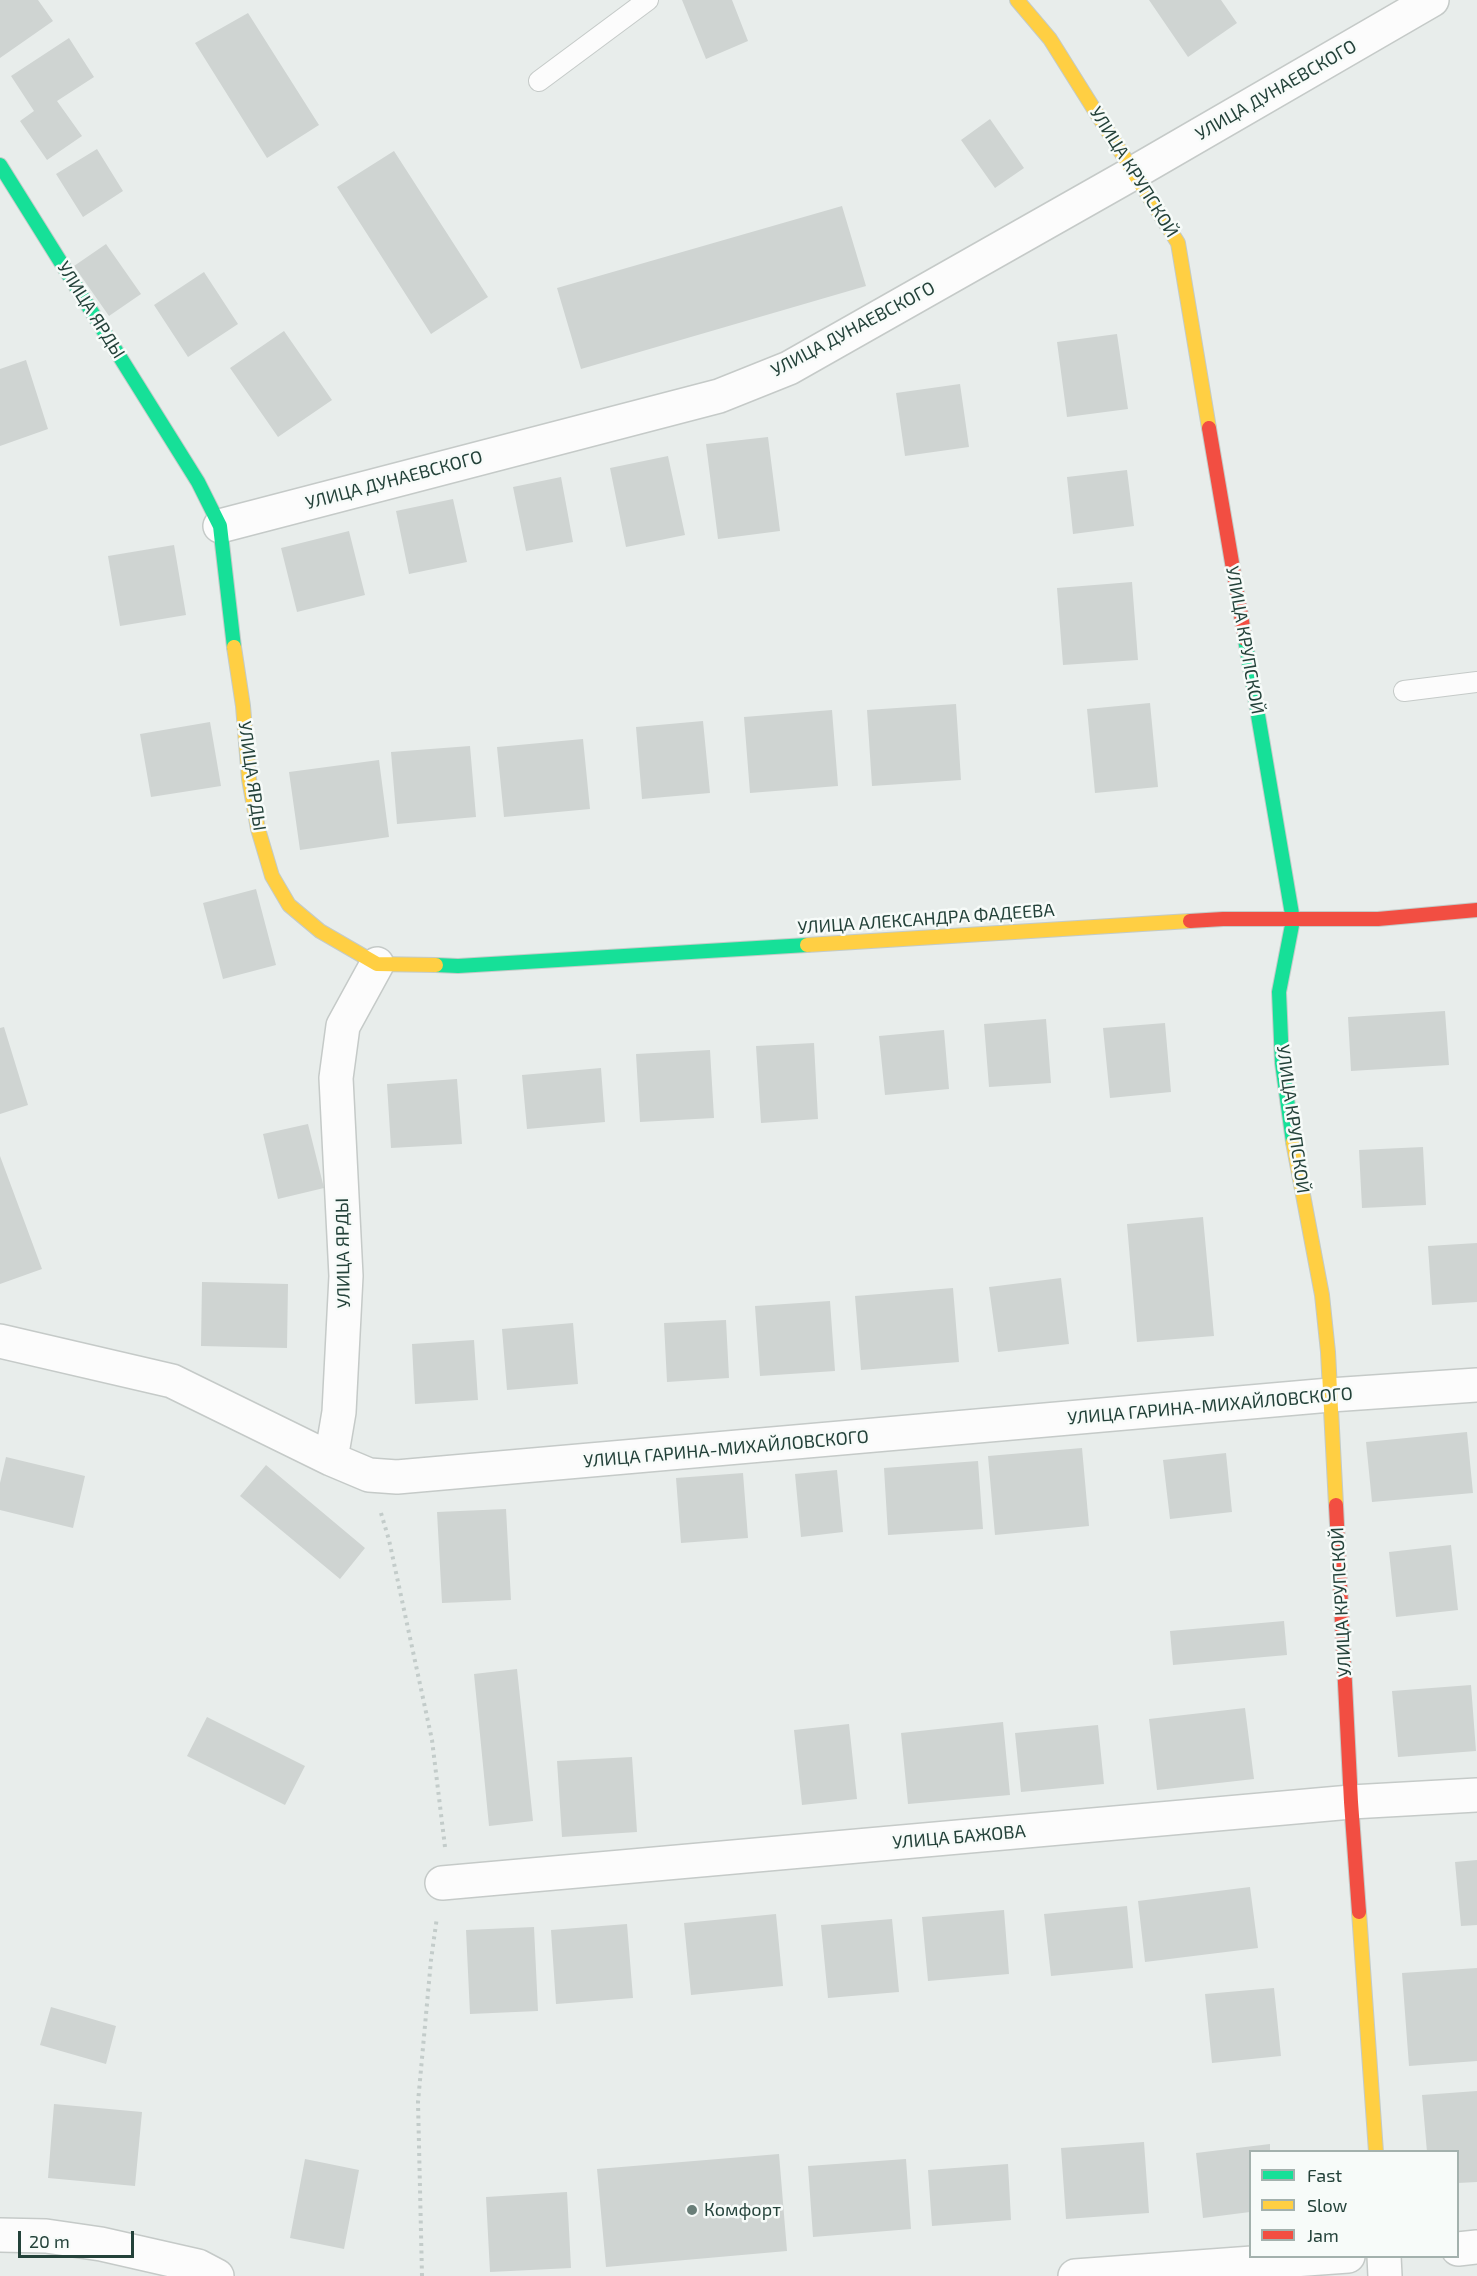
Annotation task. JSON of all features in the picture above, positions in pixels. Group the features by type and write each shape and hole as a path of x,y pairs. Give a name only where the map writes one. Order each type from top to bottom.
{"street":[{"name":"УЛИЦА КРУПСКОЙ","path":"1017,0 1050,39 1178,243 1293,920 1279,992 1282,1062 1290,1129 1322,1295 1330,1395 1351,1802 1376,2150"},
{"name":"УЛИЦА ДУНАЕВСКОГО","path":"220,526 719,396 789,368 1432,0"},
{"name":"УЛИЦА ЯРДЫ","path":"0,165 198,482 220,526 227,599 243,706 249,779 258,829 272,876 289,905 320,932 377,964 343,1026 336,1078 346,1276 339,1412 331,1460"},
{"name":"УЛИЦА АЛЕКСАНДРА ФАДЕЕВА","path":"377,964 458,966 1223,919 1378,919 1477,910"},
{"name":"УЛИЦА ГАРИНА-МИХАЙЛОВСКОГО","path":"0,1341 171,1380 331,1460 369,1475 398,1477 1330,1395 1477,1385"},
{"name":"УЛИЦА БАЖОВА","path":"442,1884 1351,1802 1477,1795"},
{"path":"0,2235 46,2236 101,2244 198,2266 217,2276"},
{"path":"1459,2249 1477,2247"},
{"path":"1075,2276 1321,2258"},
{"path":"1384,2258 1385,2276"}],"lane":[{"path":"539,81 648,0"},
{"path":"1404,691 1477,682"}],"building":[{"path":"0,0 38,0 53,21 0,58"},
{"path":"682,0 732,0 748,41 706,59"},
{"path":"1149,0 1221,0 1237,23 1188,57"},
{"path":"248,13 319,125 267,158 195,43"},
{"path":"69,38 94,77 57,101 82,136 47,160 20,121 34,111 11,76"},
{"path":"990,119 1024,168 995,188 961,140"},
{"path":"97,149 123,191 83,217 56,174"},
{"path":"394,151 488,297 431,334 337,187"},
{"path":"842,206 866,286 581,369 557,288"},
{"path":"106,244 141,294 109,316 74,266"},
{"path":"204,272 238,324 188,357 154,305"},
{"path":"284,331 332,400 278,437 230,368"},
{"path":"1117,334 1128,409 1067,417 1057,342"},
{"path":"26,360 48,429 0,446 0,369"},
{"path":"960,384 969,447 905,456 896,393"},
{"path":"768,437 780,531 718,539 706,444"},
{"path":"668,456 685,535 626,547 610,468"},
{"path":"1127,470 1134,526 1073,534 1067,477"},
{"path":"561,477 573,542 526,551 513,487"},
{"path":"453,499 467,562 409,574 396,511"},
{"path":"349,531 365,595 297,612 281,548"},
{"path":"174,545 186,615 120,626 108,556"},
{"path":"1132,582 1138,660 1063,665 1057,588"},
{"path":"1150,703 1158,787 1095,793 1087,709"},
{"path":"956,704 961,780 872,786 867,710"},
{"path":"832,710 838,786 750,793 744,717"},
{"path":"703,721 710,793 642,799 636,727"},
{"path":"210,722 221,786 151,797 140,734"},
{"path":"583,739 590,809 504,817 497,747"},
{"path":"470,746 476,817 397,824 391,752"},
{"path":"379,760 389,837 300,850 289,772"},
{"path":"256,889 276,965 223,979 203,903"},
{"path":"1445,1011 1449,1065 1351,1071 1348,1017"},
{"path":"1046,1019 1051,1083 989,1087 984,1024"},
{"path":"1165,1023 1171,1092 1110,1098 1103,1028"},
{"path":"4,1027 28,1105 0,1114 0,1028"},
{"path":"944,1030 949,1089 885,1095 879,1036"},
{"path":"814,1043 818,1119 761,1123 756,1046"},
{"path":"710,1050 714,1118 640,1122 636,1054"},
{"path":"601,1068 605,1122 527,1129 522,1075"},
{"path":"457,1079 462,1144 391,1148 387,1084"},
{"path":"308,1124 324,1188 278,1199 263,1134"},
{"path":"1423,1147 1426,1205 1362,1208 1359,1150"},
{"path":"0,1156 42,1269 0,1284"},
{"path":"1203,1217 1214,1336 1137,1342 1127,1224"},
{"path":"1477,1243 1477,1302 1432,1305 1428,1246"},
{"path":"1061,1278 1069,1344 998,1352 989,1287"},
{"path":"202,1282 288,1284 287,1348 201,1346"},
{"path":"953,1288 959,1362 861,1370 855,1296"},
{"path":"830,1301 835,1371 760,1376 755,1306"},
{"path":"726,1320 729,1378 667,1382 664,1323"},
{"path":"573,1323 578,1384 507,1390 502,1329"},
{"path":"474,1340 478,1400 415,1404 412,1344"},
{"path":"1467,1432 1473,1493 1372,1502 1366,1442"},
{"path":"1082,1448 1089,1526 995,1535 988,1456"},
{"path":"1226,1453 1232,1512 1170,1519 1163,1460"},
{"path":"6,1457 85,1476 73,1528 0,1510 0,1483"},
{"path":"978,1461 983,1529 888,1535 884,1468"},
{"path":"266,1465 365,1548 340,1579 240,1496"},
{"path":"837,1470 843,1532 801,1537 795,1474"},
{"path":"743,1473 748,1538 681,1543 676,1478"},
{"path":"506,1509 511,1600 442,1603 437,1512"},
{"path":"1451,1545 1458,1610 1396,1617 1389,1552"},
{"path":"1284,1621 1287,1655 1173,1665 1170,1631"},
{"path":"517,1669 533,1821 489,1826 474,1674"},
{"path":"1471,1685 1476,1751 1398,1757 1392,1691"},
{"path":"1245,1708 1254,1779 1157,1790 1149,1719"},
{"path":"207,1717 305,1766 285,1805 187,1756"},
{"path":"1003,1722 1010,1795 908,1804 901,1733"},
{"path":"849,1724 857,1799 802,1805 794,1730"},
{"path":"1098,1725 1104,1784 1021,1792 1015,1733"},
{"path":"632,1757 637,1832 562,1837 557,1761"},
{"path":"1477,1860 1477,1925 1461,1926 1455,1862"},
{"path":"1250,1887 1258,1948 1145,1962 1138,1901"},
{"path":"1127,1906 1133,1968 1051,1976 1044,1914"},
{"path":"1004,1910 1009,1974 928,1981 922,1917"},
{"path":"776,1914 783,1986 691,1995 684,1923"},
{"path":"892,1919 899,1992 828,1998 821,1925"},
{"path":"627,1924 633,1998 556,2004 551,1930"},
{"path":"534,1927 538,2011 470,2014 466,1930"},
{"path":"1477,1968 1477,2061 1409,2066 1402,1973"},
{"path":"1274,1988 1281,2056 1212,2063 1205,1994"},
{"path":"51,2007 116,2026 106,2064 40,2045"},
{"path":"1477,2091 1477,2182 1459,2183 1459,2150 1427,2150 1422,2095"},
{"path":"54,2104 142,2112 135,2186 48,2178"},
{"path":"1144,2142 1149,2213 1066,2219 1061,2148"},
{"path":"1270,2144 1270,2150 1249,2150 1249,2212 1203,2218 1196,2153"},
{"name":"Комфорт","path":"779,2154 787,2251 606,2267 597,2169"},
{"path":"305,2159 359,2170 344,2249 290,2238"},
{"path":"906,2159 911,2229 813,2237 808,2166"},
{"path":"1008,2164 1011,2220 932,2226 928,2170"},
{"path":"567,2192 571,2268 490,2272 486,2197"}],"traffic: fast":[{"path":"0,165 198,482 220,526 234,647"},
{"path":"1245,639 1293,920 1279,992 1282,1063 1293,1142"},
{"path":"436,965 458,966 807,945"}],"traffic: slow":[{"path":"1017,0 1050,39 1178,243 1209,428"},
{"path":"234,647 243,706 249,779 258,829 272,876 289,905 320,931 377,964 436,965"},
{"path":"807,945 1190,921"},
{"path":"1293,1142 1322,1295 1328,1352 1336,1505"},
{"path":"1359,1912 1376,2150"}],"traffic: jam":[{"path":"1209,428 1245,639"},
{"path":"1190,921 1378,919 1477,910"},
{"path":"1336,1505 1359,1912"}],"place":[{"name":"Комфорт","path":"692,2210"}]}
